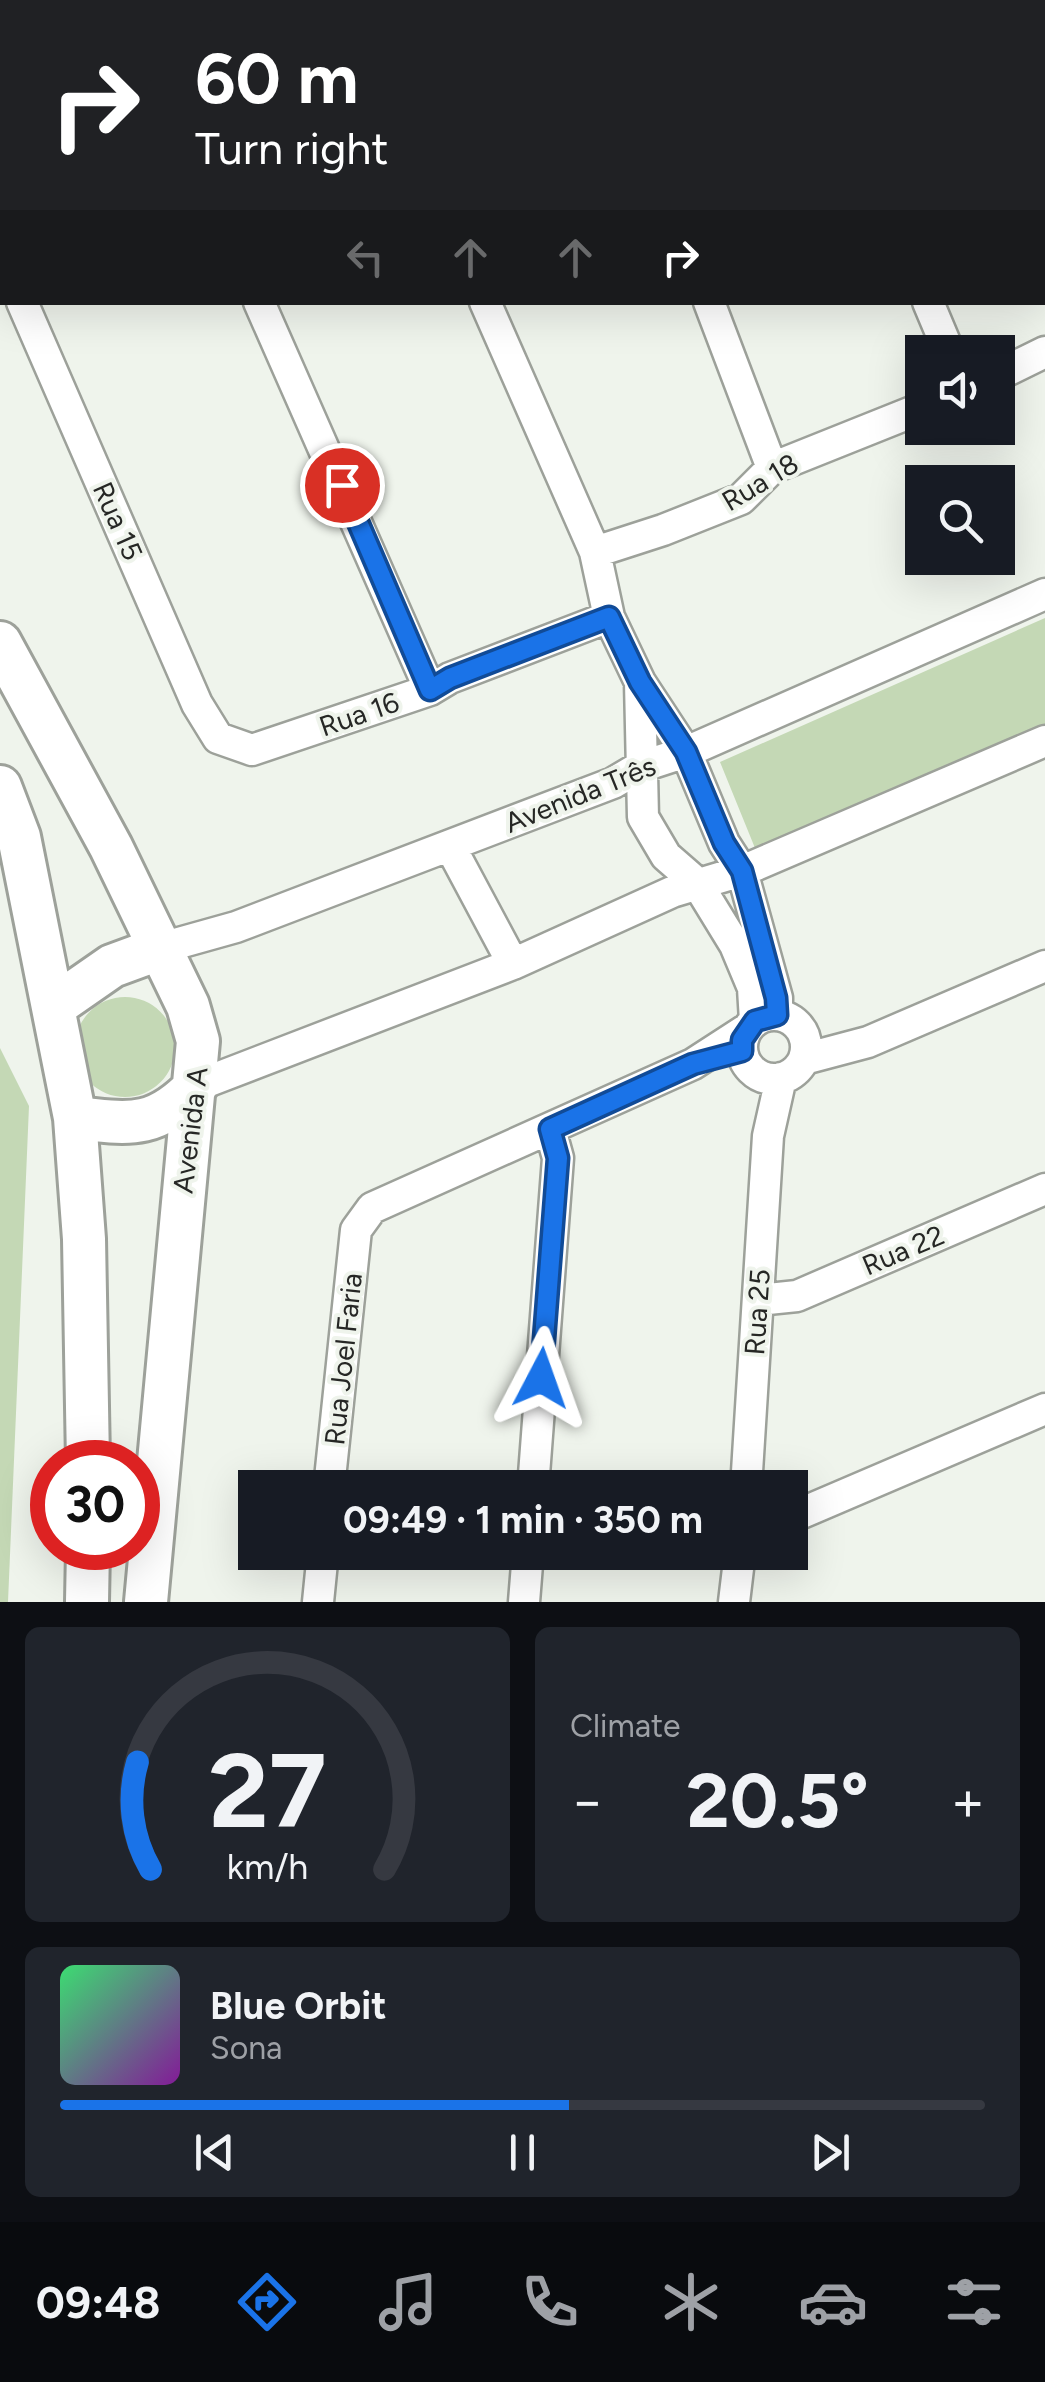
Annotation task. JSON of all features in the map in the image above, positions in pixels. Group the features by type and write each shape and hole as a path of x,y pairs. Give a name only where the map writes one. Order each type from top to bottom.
{"main road":[{"name":"Avenida A","path":"0,644 111,847 194,1020 199,1054 183,1178 146,1602"},
{"path":"0,787 19,837 75,1118 84,1239 88,1440"},
{"path":"53,1007 79,985 112,966 161,948"},
{"path":"75,1118 140,1123 178,1106 196,1086"},
{"path":"87,1602 88,1570"}],"street":[{"name":"Rua 15","path":"23,305 197,704 218,738"},
{"path":"260,305 430,690"},
{"path":"486,305 595,552 609,617 640,682 686,752 724,843 742,871 776,998 755,1029 745,1062 788,1062 868,1042 1045,966"},
{"path":"710,305 772,468"},
{"path":"929,305 942,335"},
{"path":"1015,367 1045,352"},
{"name":"Rua 18","path":"595,552 741,499 772,468 905,415"},
{"name":"Avenida Três","path":"161,948 236,927 613,783 640,767 686,752 1045,594"},
{"name":"Rua 16","path":"218,738 252,750 430,690 450,678 609,617"},
{"path":"640,682 643,816 666,856 697,883 735,945 752,988 755,1029"},
{"path":"196,1086 513,964 697,883 742,871 1045,740"},
{"path":"450,846 513,964"},
{"path":"534,1470 558,1158 550,1129 693,1064 755,1029 798,1026 788,1062"},
{"name":"Rua 25","path":"747,1470 768,1136 788,1062"},
{"name":"Rua Joel Faria","path":"332,1470 356,1230 372,1208 550,1129"},
{"name":"Rua 22","path":"758,1300 797,1296 1045,1189"},
{"path":"808,1510 1045,1409"},
{"path":"318,1602 321,1570"},
{"path":"524,1602 527,1570"},
{"path":"734,1602 738,1570"}],"green space":[{"path":"1045,618 1045,725 757,853 720,762"},
{"path":"125,997 144,1001 160,1012 171,1028 175,1047 171,1066 160,1082 144,1093 125,1097 106,1093 90,1082 79,1066 75,1047 79,1028 90,1012 106,1001"},
{"path":"0,1048 29,1106 8,1602 0,1602"}],"route":[{"path":"342,485 430,690 450,678 609,617 640,682 686,752 724,843 742,871 776,998 777,1015 755,1021 747,1029 742,1051 693,1064 550,1129 558,1158 541,1378"}]}
